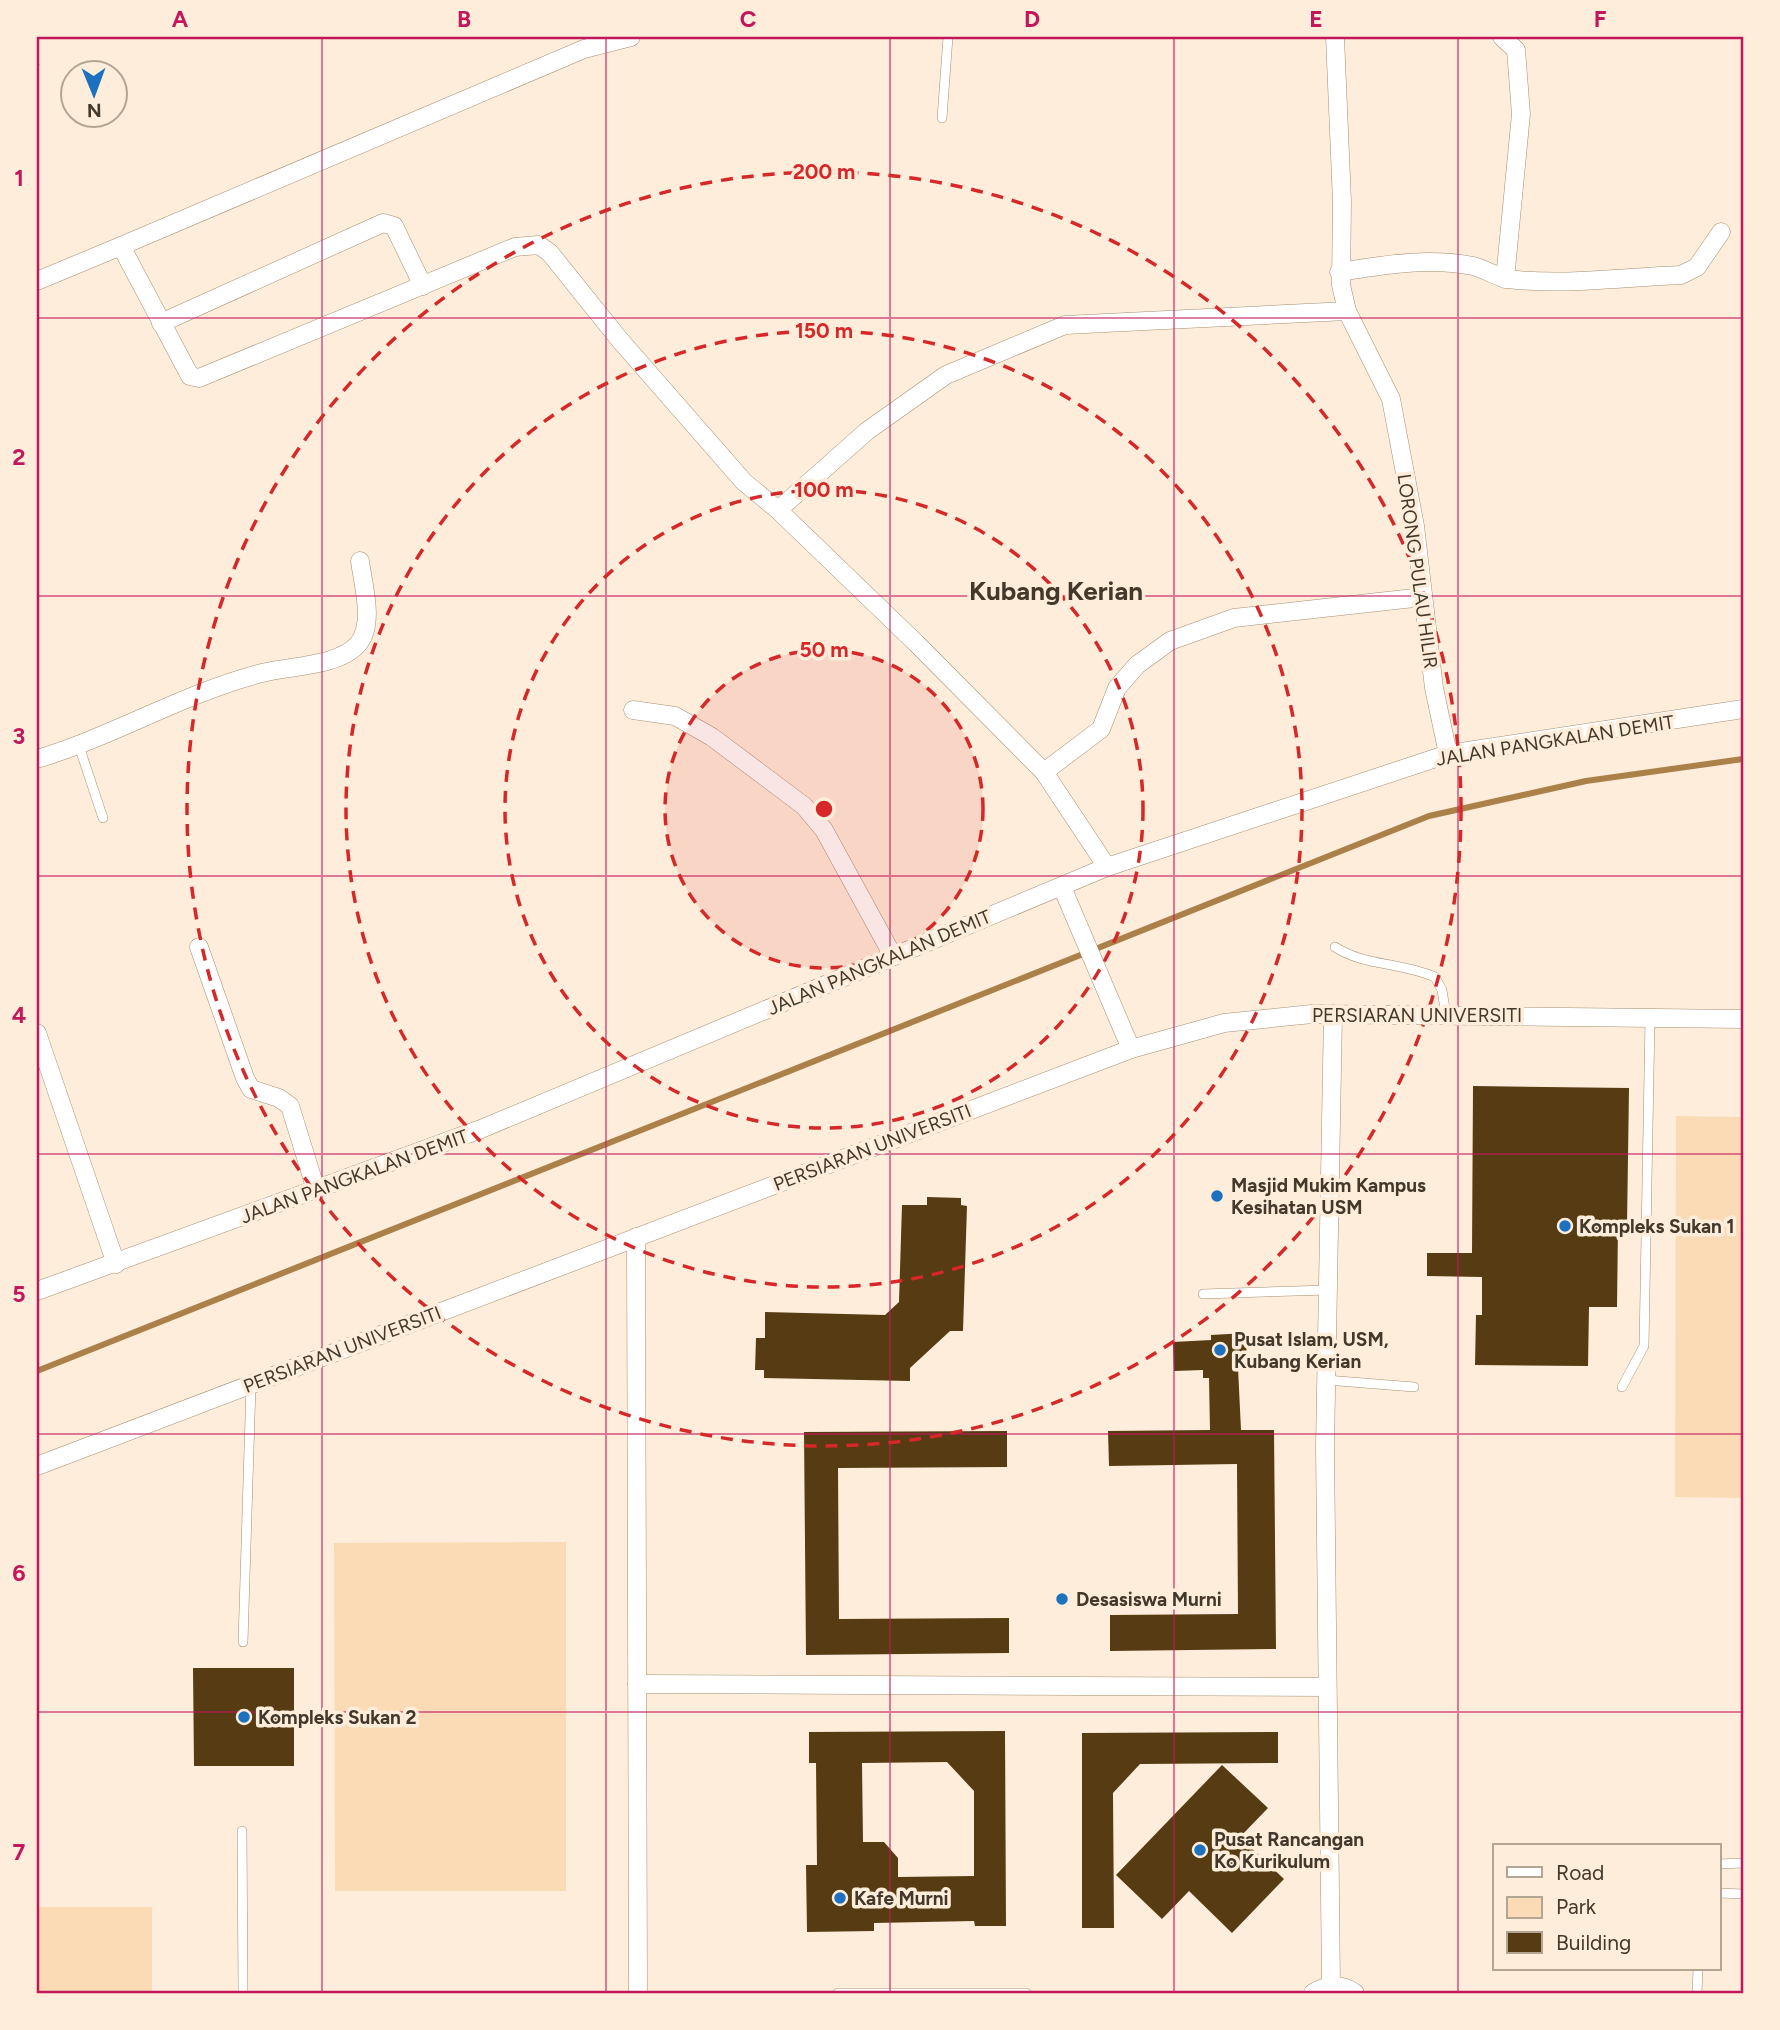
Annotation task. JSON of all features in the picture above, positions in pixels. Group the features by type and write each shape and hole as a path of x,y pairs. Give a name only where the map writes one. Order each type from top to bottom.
{"street":[{"path":"37,281 582,43 631,37"},
{"name":"LORONG PULAU HILIR","path":"1335,37 1342,202 1339,272 1347,311 1391,399 1415,526 1434,688 1448,754"},
{"path":"1502,37 1516,50 1521,114 1505,279"},
{"path":"161,323 383,223 394,226 423,286"},
{"path":"1339,272 1405,262 1439,261 1476,267 1505,279 1540,281 1681,275 1696,267 1721,232"},
{"path":"121,246 190,376 199,379 515,247 539,245 550,253 620,340 744,482 778,510 1044,772 1107,867"},
{"path":"778,510 867,431 946,375 1065,325 1347,311"},
{"path":"37,759 79,746 145,715 261,673 332,660 357,646 365,632 367,619 360,561"},
{"path":"1044,772 1101,729 1116,688 1137,665 1170,641 1234,618 1423,597"},
{"name":"JALAN PANGKALAN DEMIT","path":"37,1291 481,1129 1107,867 1448,754 1743,709"},
{"path":"633,710 659,712 688,723 712,737 804,806 824,830 893,956"},
{"path":"1062,887 1131,1049"},
{"path":"199,947 245,1078 251,1089 279,1098 290,1106 316,1190"},
{"path":"1331,1985 1326,1380 1333,1014"},
{"name":"PERSIARAN UNIVERSITI","path":"37,1466 1131,1049 1224,1023 1269,1016 1333,1014 1743,1019"},
{"path":"37,1033 116,1264"},
{"path":"636,1237 638,1993"},
{"path":"637,1684 1327,1687"},
{"path":"1313,1993 1331,1985 1342,1986 1355,1993"}],"lane":[{"path":"942,118 948,37"},
{"path":"79,746 103,818"},
{"path":"1335,947 1350,957 1400,964 1435,977 1440,981 1446,1015"},
{"path":"1622,1387 1644,1346 1650,1018"},
{"path":"1203,1294 1328,1290"},
{"path":"1326,1380 1414,1387"},
{"path":"243,1642 251,1384"},
{"path":"242,1831 243,1993"},
{"path":"1720,1864 1743,1863"},
{"path":"1720,1894 1743,1894"},
{"path":"1697,1993 1698,1970"},
{"path":"838,1993 1026,1993"}],"path":[{"path":"37,64 44,61"}],"green space":[{"path":"1676,1116 1743,1117 1743,1498 1675,1497"},
{"path":"566,1542 566,1891 335,1891 334,1543"},
{"path":"37,1907 152,1907 152,1993 37,1993"}],"building":[{"name":"Kompleks Sukan 1","path":"1473,1086 1629,1088 1627,1225 1618,1225 1617,1307 1589,1307 1588,1366 1475,1365 1476,1315 1482,1315 1482,1277 1427,1276 1427,1253 1472,1253"},
{"path":"927,1197 961,1198 961,1205 967,1206 963,1331 950,1331 910,1368 910,1381 764,1378 764,1370 755,1370 756,1338 765,1338 765,1312 885,1315 899,1302 902,1205 927,1205"},
{"path":"1246,1333 1247,1367 1238,1368 1241,1430 1274,1430 1276,1649 1110,1651 1110,1615 1238,1614 1237,1464 1109,1466 1108,1431 1210,1430 1209,1378 1203,1378 1203,1370 1174,1371 1173,1342 1211,1340 1211,1335"},
{"path":"1007,1431 1007,1467 838,1468 839,1619 1009,1618 1009,1653 806,1655 804,1432"},
{"name":"Kompleks Sukan 2","path":"193,1668 294,1668 294,1766 194,1766"},
{"path":"1005,1731 1006,1926 975,1926 974,1921 874,1923 874,1931 807,1932 806,1865 817,1865 816,1763 809,1763 809,1732","holes":["947,1762 974,1791 974,1876 898,1877 898,1858 884,1842 863,1842 862,1763"]},
{"path":"1278,1732 1278,1763 1140,1764 1113,1793 1114,1928 1082,1928 1082,1733"},
{"name":"Pusat Rancangan Ko Kurikulum","path":"1222,1765 1268,1808 1240,1837 1284,1879 1232,1933 1189,1891 1162,1919 1116,1875"}],"waterway":[{"path":"37,1371 1429,816 1586,781 1743,759"}],"place":[{"name":"Masjid Mukim Kampus Kesihatan USM","path":"1217,1196"},
{"name":"Kompleks Sukan 1","path":"1565,1226"},
{"name":"Pusat Islam, USM, Kubang Kerian","path":"1220,1350"},
{"name":"Desasiswa Murni","path":"1062,1599"},
{"name":"Kompleks Sukan 2","path":"244,1717"},
{"name":"Pusat Rancangan Ko Kurikulum","path":"1200,1850"},
{"name":"Kafe Murni","path":"840,1898"}],"district":[{"name":"Kubang Kerian","path":"1056,591"}]}
